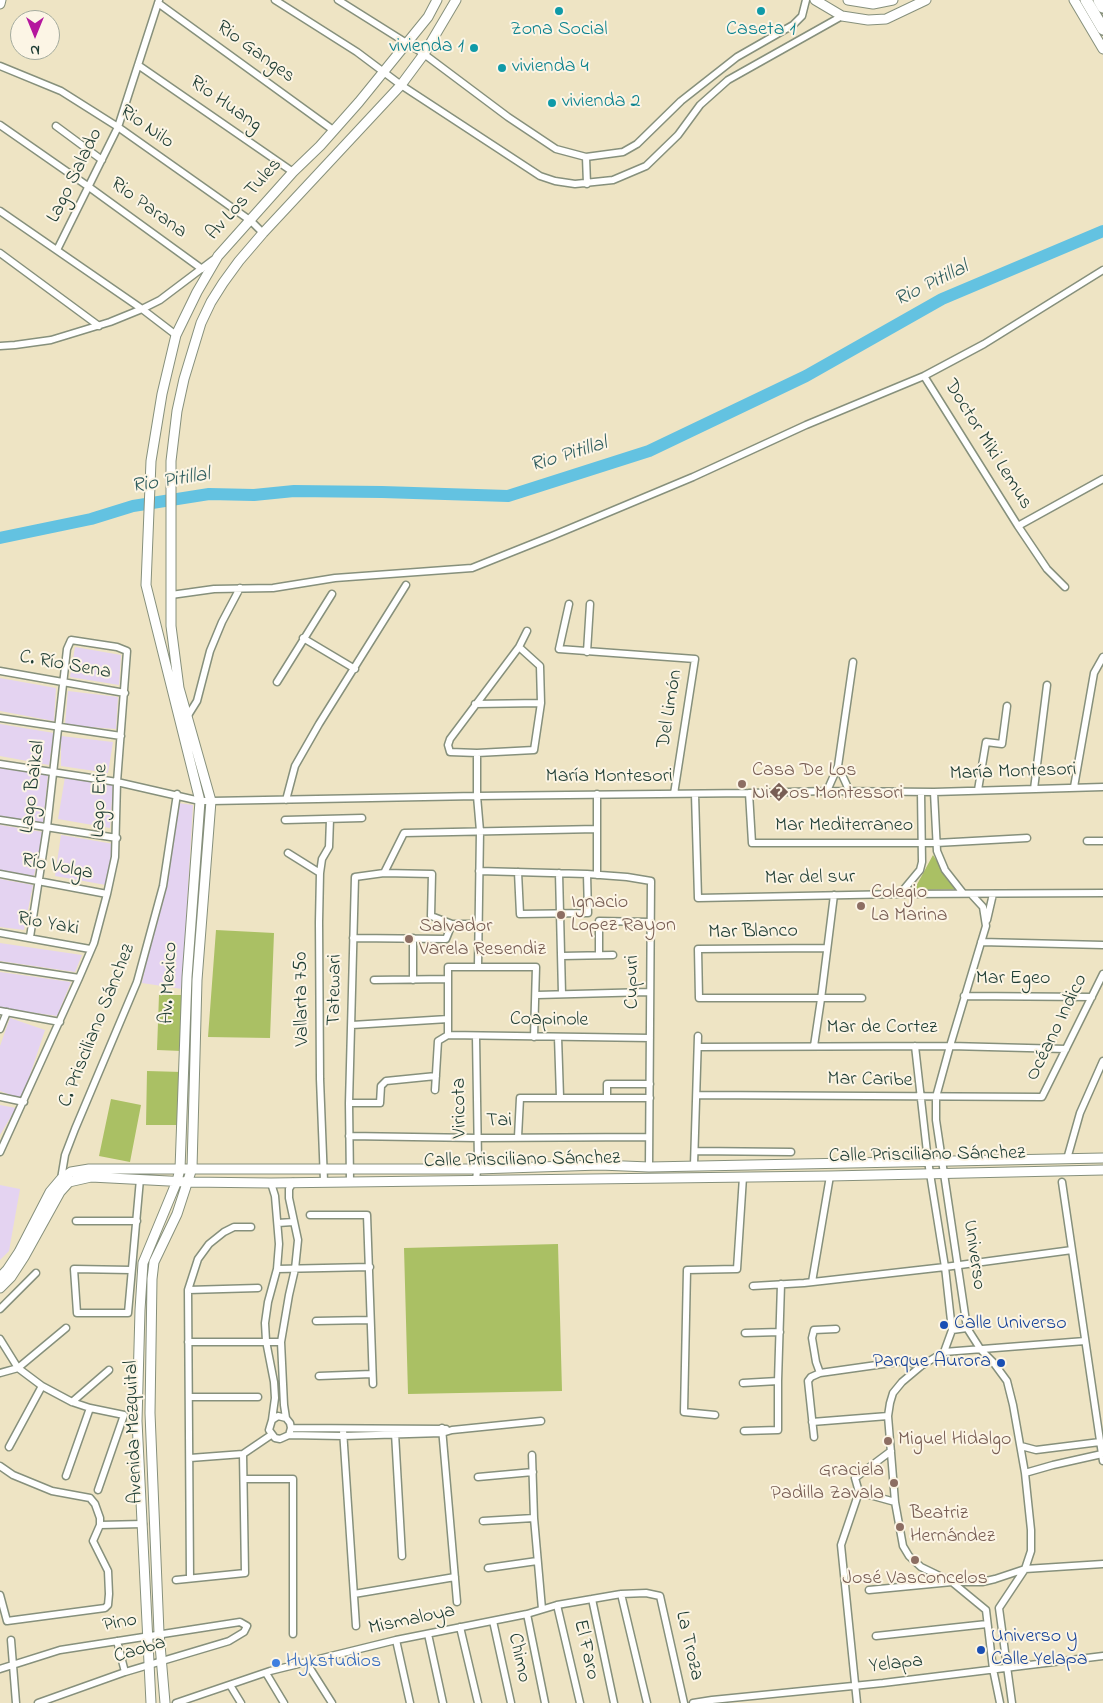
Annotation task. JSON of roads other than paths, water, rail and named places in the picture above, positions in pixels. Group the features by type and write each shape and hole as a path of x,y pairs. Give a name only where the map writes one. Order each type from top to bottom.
{"highway":[{"path":"1086,0 1103,29"},
{"path":"1099,0 1103,7"}],"main road":[{"path":"0,4 1,0"},
{"name":"Av Los Tules","path":"146,585 150,465 162,394 176,335 196,292 218,256 359,102 428,17 437,0"},
{"name":"Av Los Tules","path":"211,801 179,688 171,626 171,461 177,411 184,379 202,323 211,302 223,283 263,232 400,85 424,54 456,0"},
{"path":"814,0 842,16 868,20 886,19 926,0"},
{"path":"848,0 873,4 893,0"},
{"path":"1074,0 1103,49"},
{"name":"Av. Mexico","path":"146,585 200,800 187,977 180,1168"},
{"name":"Av. Mexico","path":"192,1168 196,980 211,801"},
{"name":"Calle Prisciliano Sánchez","path":"61,1179 71,1172 89,1169 192,1168 251,1170 600,1165 649,1167 1103,1158"},
{"name":"Avenida Mezquital","path":"152,1703 137,1421 139,1329 143,1263 177,1181 180,1168"},
{"name":"Avenida Mezquital","path":"165,1703 150,1413 152,1279 154,1262 177,1214 192,1168"},
{"name":"Calle Prisciliano Sánchez","path":"0,1288 24,1257 54,1201 69,1182 91,1177 188,1182 324,1182 830,1176 1103,1170"},
{"path":"0,1277 8,1270 50,1192 61,1179"}],"street":[{"path":"274,0 358,52 400,85 540,176 574,184 613,180 646,166 678,135 700,105 728,80 842,16"},
{"path":"338,0 424,54 556,149 586,157 623,152 637,144 681,101 737,57 793,25 802,16 806,0"},
{"name":"Lago Salado","path":"57,250 118,127 158,1"},
{"name":"Rio Ganges","path":"158,1 333,130"},
{"name":"Rio Huang","path":"138,65 293,172"},
{"name":"Rio Nilo","path":"0,66 60,91 118,127 263,232"},
{"name":"Rio Parana","path":"0,125 202,269"},
{"path":"56,126 102,160"},
{"path":"586,157 587,184"},
{"path":"0,211 142,309 176,335"},
{"path":"0,253 99,326"},
{"path":"0,346 51,340 99,326 142,309 160,300 218,256"},
{"path":"171,590 273,588 335,578 472,568 693,477 806,425 924,376 984,344 1103,270"},
{"name":"Doctor Miki Lemus","path":"924,376 1018,526 1103,479"},
{"path":"1018,526 1047,569 1065,587"},
{"path":"286,800 295,766 406,585"},
{"path":"187,717 197,701 210,651 222,622 240,588"},
{"path":"277,682 332,594"},
{"path":"569,604 559,650 587,652 590,604"},
{"path":"519,648 540,666 541,703 534,750 477,753 450,752 448,745 450,739 519,648 527,631"},
{"path":"304,638 354,669"},
{"name":"Lago Erie","path":"1,1148 24,1102 79,978 107,894 115,857 117,782 128,651 117,647 71,640"},
{"name":"Lago Baikal","path":"30,938 46,827 67,649 71,640"},
{"name":"Del Limón","path":"587,652 695,659 674,794"},
{"path":"1074,787 1094,673 1103,657"},
{"path":"827,791 838,766 854,662"},
{"name":"C. Río Sena","path":"0,671 125,693"},
{"path":"1034,789 1047,685"},
{"path":"475,704 541,703"},
{"path":"978,790 986,742 1002,744 1007,706"},
{"path":"0,718 120,736"},
{"path":"477,753 477,796 480,831 478,966"},
{"name":"María Montesori","path":"0,764 117,782 211,801 849,790 934,792 1103,787"},
{"path":"838,766 849,790"},
{"path":"900,894 920,870 922,862 921,792"},
{"path":"934,792 937,851 946,870 963,894"},
{"name":"Mar Mediterraneo","path":"750,793 752,843 936,843 1027,838"},
{"name":"C. Prisciliano Sánchez","path":"61,1179 65,1155 75,1129 138,982 163,886 177,794"},
{"path":"597,794 597,874"},
{"name":"Mar del sur","path":"695,794 698,898 900,894 1103,893"},
{"path":"285,820 362,818"},
{"name":"Vallarta 750","path":"324,1182 320,1070 320,873 322,859 330,847 330,819"},
{"path":"0,820 117,838"},
{"path":"384,873 404,833 598,829"},
{"path":"1087,841 1103,841"},
{"path":"288,853 320,873"},
{"name":"Cupuri","path":"479,872 597,874 651,880 649,1167"},
{"path":"518,872 520,914 588,913 587,874"},
{"name":"Tatewari","path":"350,1181 349,1104 355,877 384,873 432,874 432,916 452,924"},
{"path":"558,873 562,994"},
{"name":"Río Volga","path":"0,874 107,894"},
{"path":"971,894 983,908 986,926"},
{"name":"Universo","path":"993,894 986,926 964,996 936,1098 936,1120 967,1328 981,1350 993,1362 1006,1381 1021,1446 1026,1473 1031,1551 1025,1569"},
{"path":"814,1046 834,895"},
{"path":"598,955 599,921 650,922"},
{"path":"353,938 446,938 452,924 478,924"},
{"name":"Rio Yaki","path":"0,933 90,949"},
{"path":"412,980 413,938"},
{"path":"981,942 1103,945"},
{"name":"Mar Blanco","path":"821,999 699,998 698,949 826,948"},
{"path":"562,956 613,955"},
{"path":"0,966 79,978"},
{"path":"435,1090 438,1041 448,1035 448,966 536,967 534,1036"},
{"name":"Océano Indico","path":"1042,1097 1103,974"},
{"path":"374,980 448,979"},
{"path":"536,995 650,992"},
{"name":"Mar Egeo","path":"964,996 1092,996"},
{"path":"821,999 862,998"},
{"path":"0,1028 3,1012 60,1022"},
{"path":"352,1026 448,1020"},
{"name":"Coapinole","path":"448,1035 650,1038"},
{"name":"Viricota","path":"476,1036 476,1180"},
{"path":"694,1165 698,1036"},
{"path":"558,1038 560,1097"},
{"name":"Universo","path":"915,1046 928,1161 945,1267 952,1330 944,1352"},
{"name":"Mar de Cortez","path":"698,1047 950,1046 1066,1049"},
{"path":"1067,1159 1080,1113 1103,1061"},
{"path":"349,1104 380,1103 381,1086 386,1081 436,1076"},
{"path":"607,1097 607,1084 650,1084"},
{"name":"Mar Caribe","path":"697,1095 921,1098 1042,1097"},
{"path":"0,1097 24,1102"},
{"path":"518,1138 520,1098 650,1098"},
{"name":"Tai","path":"349,1136 477,1138 649,1137"},
{"path":"695,1151 791,1152"},
{"path":"812,1282 830,1176"},
{"path":"715,1414 684,1412 687,1270 737,1268 743,1177"},
{"path":"130,1270 74,1269 76,1313 128,1313 130,1270 137,1221 140,1179"},
{"path":"271,1182 275,1196 279,1244 265,1323 266,1341 274,1382 272,1420 269,1430 271,1435 280,1439 290,1432 343,1433 452,1430 541,1421"},
{"path":"290,1432 290,1423 286,1418 281,1342 289,1295 296,1269 298,1240 289,1198 289,1189 293,1182"},
{"path":"1026,1473 1053,1465 1103,1458 1062,1182"},
{"path":"310,1215 368,1215 373,1384"},
{"path":"76,1221 137,1221"},
{"path":"278,1223 293,1222"},
{"path":"190,1578 188,1290 198,1259 209,1244 234,1227 251,1227"},
{"path":"753,1286 812,1282 945,1267 1072,1250"},
{"path":"276,1269 370,1267"},
{"path":"0,1309 36,1273"},
{"path":"744,1431 778,1430 781,1284"},
{"path":"188,1290 258,1288"},
{"path":"316,1321 370,1320"},
{"path":"0,1374 18,1368 66,1328"},
{"path":"820,1373 812,1338 814,1330 836,1328"},
{"path":"952,1330 967,1328"},
{"path":"745,1333 780,1332"},
{"path":"0,1339 18,1368 42,1386 72,1402 124,1415 98,1490"},
{"path":"188,1342 281,1342"},
{"path":"1000,1703 986,1610 952,1582 921,1567 909,1556 903,1546 895,1502 888,1416 890,1403 893,1393 902,1382 921,1366 944,1352 1085,1342"},
{"path":"814,1437 808,1381 811,1377 820,1373 905,1361 921,1366"},
{"path":"72,1402 109,1370"},
{"path":"319,1376 372,1374"},
{"path":"743,1383 778,1381"},
{"path":"9,1447 42,1386"},
{"path":"189,1397 258,1397"},
{"path":"66,1476 90,1408"},
{"path":"272,1420 278,1416 286,1418"},
{"path":"812,1422 888,1416"},
{"path":"442,1430 457,1602"},
{"path":"395,1432 402,1556"},
{"path":"343,1433 356,1626"},
{"path":"190,1458 243,1454 271,1435"},
{"path":"1021,1446 1036,1450 1100,1442"},
{"path":"857,1703 841,1545 859,1492 854,1478 891,1451"},
{"path":"176,1580 245,1573 243,1454"},
{"path":"532,1455 534,1518 542,1609"},
{"path":"0,1466 13,1475 52,1491 90,1498 95,1504 100,1518 100,1525 93,1541 108,1571 108,1604 105,1608 8,1621 0,1595"},
{"path":"478,1477 532,1472"},
{"path":"244,1479 293,1479 292,1634"},
{"path":"859,1492 895,1502"},
{"path":"483,1521 534,1518"},
{"path":"100,1525 143,1524"},
{"path":"488,1568 537,1561"},
{"path":"869,1590 952,1582 982,1582 995,1580 1025,1569 1103,1564"},
{"path":"1012,1703 999,1608 1025,1569"},
{"path":"354,1594 455,1577"},
{"name":"Mismaloya","path":"176,1703 193,1700 266,1673 396,1640 526,1614 557,1605 621,1594 646,1593 660,1596"},
{"path":"621,1594 647,1703"},
{"name":"La Troza","path":"660,1596 684,1703"},
{"path":"592,1599 614,1703"},
{"name":"El Faro","path":"557,1605 580,1703"},
{"path":"986,1610 999,1608"},
{"path":"526,1614 545,1703"},
{"name":"Chimo","path":"493,1621 511,1703"},
{"name":"Pino","path":"0,1669 60,1650 240,1622 247,1626"},
{"path":"876,1636 987,1624"},
{"name":"Caoba","path":"38,1703 125,1672 229,1641 244,1632 247,1626"},
{"path":"460,1627 478,1703"},
{"path":"428,1634 443,1703"},
{"path":"11,1640 16,1703"},
{"path":"396,1640 410,1703"},
{"path":"117,1641 125,1672"},
{"name":"Yelapa","path":"693,1703 1103,1656"},
{"path":"306,1662 332,1703"},
{"path":"266,1673 284,1703"},
{"path":"230,1685 241,1703"}],"waterway":[{"name":"Rio Pitillal","path":"0,538 91,519 133,506 209,494 254,495 294,491 508,496 649,451 806,376 942,299 1103,231"}],"place":[{"name":"Zona Social","path":"559,11"},
{"name":"Caseta 1","path":"761,11"},
{"name":"vivienda 1","path":"474,48"},
{"name":"vivienda 4","path":"502,68"},
{"name":"vivienda 2","path":"552,103"},
{"name":"Casa De Los Ni�os Montessori","path":"742,784"},
{"name":"Colegio La Marina","path":"861,906"},
{"name":"Ignacio Lopez Rayon","path":"561,915"},
{"name":"Salvador Varela Resendiz","path":"409,939"},
{"name":"Calle Universo","path":"944,1325"},
{"name":"Parque Aurora","path":"1001,1363"},
{"name":"Miguel Hidalgo","path":"888,1441"},
{"name":"Graciela Padilla Zavala","path":"894,1483"},
{"name":"Beatriz Hernández","path":"900,1527"},
{"name":"José Vasconcelos","path":"915,1560"},
{"name":"Universo y Calle Yelapa","path":"981,1650"},
{"name":"Hykstudios","path":"276,1663"}]}
